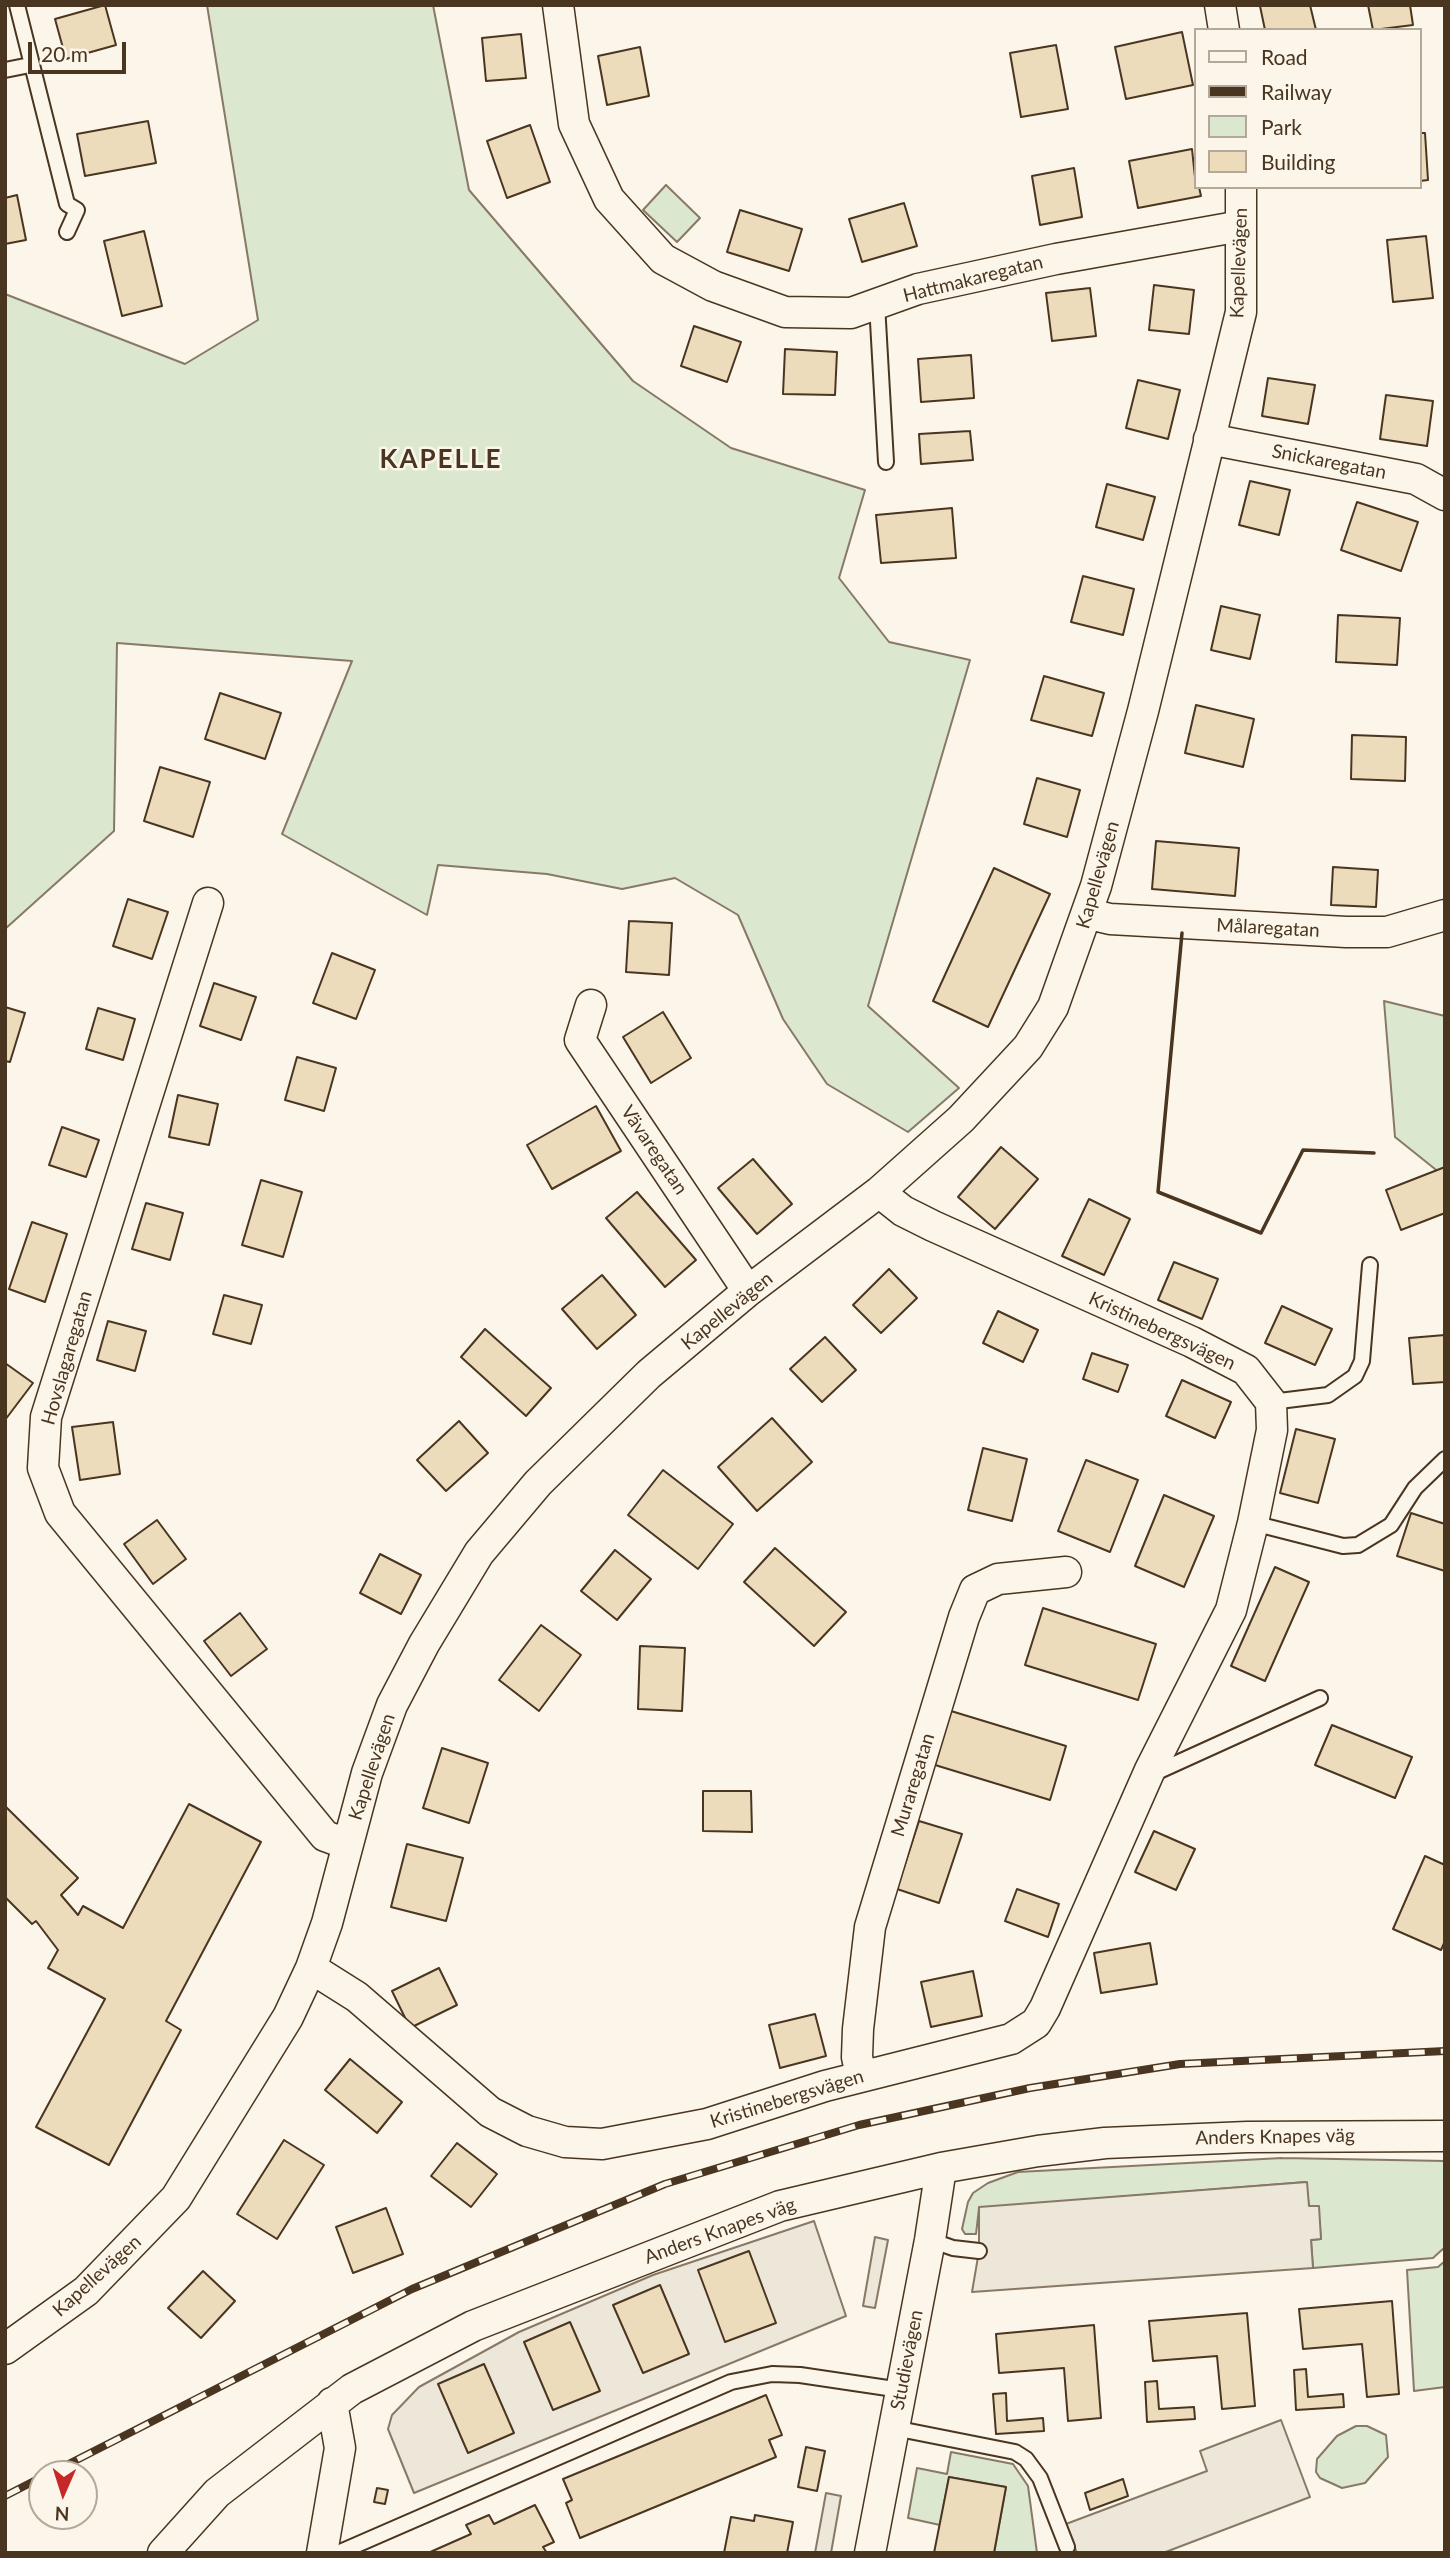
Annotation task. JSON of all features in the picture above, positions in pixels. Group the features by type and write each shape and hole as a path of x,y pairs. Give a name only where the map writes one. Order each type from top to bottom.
{"street":[{"name":"Hattmakaregatan","path":"558,5 574,124 608,199 663,259 713,286 785,312 851,313 918,289 1056,259 1241,226"},
{"path":"1220,5 1224,28"},
{"name":"Kapellevägen","path":"5,2349 86,2291 176,2198 288,2017 311,1968 327,1923 367,1773 392,1705 424,1644 479,1553 538,1483 603,1417 748,1291 879,1192 961,1119 1028,1047 1053,1007 1089,914 1143,711 1241,312 1241,189"},
{"name":"Snickaregatan","path":"1209,439 1416,479 1445,495"},
{"name":"Hovslagaregatan","path":"208,903 46,1417 43,1468 60,1513 325,1836 347,1844"},
{"name":"Målaregatan","path":"1089,914 1110,919 1346,932 1387,932 1445,915"},
{"name":"Vävaregatan","path":"591,1005 580,1040 748,1291"},
{"name":"Kristinebergsvägen","path":"311,1968 357,1997 490,2112 527,2131 565,2142 602,2144 707,2124 862,2076 1011,2039 1036,2023 1150,1770 1231,1610 1254,1523 1272,1430 1271,1402 1246,1370 1192,1342 983,1250 903,1211 879,1192"},
{"name":"Muraregatan","path":"862,2076 857,2057 858,2029 870,1927 964,1618 975,1590 999,1579 1066,1572"},
{"name":"Anders Knapes väg","path":"163,2553 217,2493 352,2389 473,2326 779,2206 941,2168 1038,2151 1167,2139 1445,2136"},
{"name":"Studievägen","path":"870,2553 930,2240 941,2168"},
{"path":"322,2553 340,2448 332,2403"}],"lane":[{"path":"17,5 67,204 77,210 67,232"},
{"path":"5,70 30,65"},
{"path":"877,304 886,462"},
{"path":"1271,1402 1328,1395 1355,1376 1362,1361 1370,1265"},
{"path":"1254,1523 1343,1546 1357,1545 1391,1525 1415,1488 1445,1459"},
{"path":"1150,1770 1157,1772 1320,1698"},
{"path":"930,2240 953,2248 979,2251"},
{"path":"338,2553 731,2382 772,2374 800,2375 901,2390"},
{"path":"894,2428 1015,2452 1026,2459 1040,2478 1067,2547"}],"green space":[{"path":"207,5 433,5 469,190 633,381 731,448 865,490 839,578 889,642 970,660 868,1006 959,1088 908,1132 827,1084 783,1019 738,915 675,878 622,889 547,874 438,865 427,915 282,834 352,661 117,643 114,831 5,929 5,294 185,364 258,320"},
{"path":"666,185 700,218 677,242 643,210"},
{"path":"1384,1001 1445,1016 1445,1177 1395,1137"},
{"path":"1282,2158 1445,2161 1445,2247 1433,2258 1313,2268 1311,2240 1321,2239 1318,2206 1309,2207 1306,2182 979,2208 976,2234 965,2234 962,2229 968,2202 973,2193 988,2183 1018,2172"},
{"path":"1445,2261 1445,2387 1414,2391 1407,2270 1438,2267"},
{"path":"1356,2426 1367,2426 1386,2435 1388,2457 1365,2483 1342,2488 1320,2478 1316,2472 1317,2459 1337,2436"},
{"path":"951,2452 1013,2464 1028,2486 1037,2553 994,2553 1006,2487 949,2477 940,2525 908,2518 917,2468 947,2474"}],"shaded area":[{"path":"1307,2182 1309,2206 1319,2206 1321,2239 1311,2240 1313,2268 972,2292 979,2251 979,2207"},
{"path":"814,2221 846,2316 414,2493 388,2429 392,2415 419,2387 519,2332 653,2275"},
{"path":"875,2237 888,2240 875,2308 863,2306"},
{"path":"1281,2420 1310,2497 1163,2553 1077,2553 1066,2524 1207,2471 1200,2451"},
{"path":"826,2493 841,2496 831,2553 815,2553"}],"building":[{"path":"105,5 116,45 66,59 55,19"},
{"path":"1310,5 1316,28 1265,28 1260,6"},
{"path":"1368,5 1410,5 1413,25 1373,28"},
{"path":"1182,32 1193,85 1126,99 1115,47"},
{"path":"521,34 526,78 486,81 482,38"},
{"path":"1056,45 1068,109 1021,117 1010,53"},
{"path":"640,47 649,96 607,105 598,56"},
{"path":"148,121 156,163 85,176 77,134"},
{"path":"530,125 550,182 507,198 487,141"},
{"path":"1422,133 1425,133 1428,180 1422,181"},
{"path":"1192,149 1194,189 1199,189 1201,196 1138,208 1129,161"},
{"path":"1074,168 1082,217 1040,225 1032,176"},
{"path":"17,195 26,240 5,244 5,198"},
{"path":"904,203 917,246 862,262 849,219"},
{"path":"740,210 802,229 789,271 727,252"},
{"path":"144,231 162,306 122,316 104,241"},
{"path":"1426,236 1433,298 1393,302 1387,240"},
{"path":"1154,285 1194,290 1189,334 1149,330"},
{"path":"1090,288 1096,336 1052,341 1046,293"},
{"path":"694,326 741,342 727,382 681,366"},
{"path":"785,349 837,352 835,395 783,394"},
{"path":"971,355 974,398 921,402 918,359"},
{"path":"1268,378 1315,385 1308,424 1262,416"},
{"path":"1138,380 1180,390 1168,439 1126,428"},
{"path":"1386,395 1433,401 1427,446 1380,439"},
{"path":"970,431 973,460 921,464 919,434"},
{"path":"1250,481 1290,490 1279,535 1239,525"},
{"path":"1107,484 1155,497 1143,540 1096,527"},
{"path":"1357,502 1418,522 1401,571 1341,550"},
{"path":"952,508 956,558 881,563 876,515"},
{"path":"1083,576 1134,589 1123,635 1071,622"},
{"path":"1221,606 1260,615 1250,659 1211,650"},
{"path":"1338,615 1400,618 1397,665 1336,662"},
{"path":"1044,676 1104,693 1092,736 1031,720"},
{"path":"220,693 281,713 265,759 205,739"},
{"path":"1196,705 1254,719 1243,767 1185,753"},
{"path":"1352,735 1406,737 1405,781 1351,779"},
{"path":"160,767 210,782 193,837 144,821"},
{"path":"1037,778 1080,790 1067,837 1024,824"},
{"path":"1156,841 1239,848 1235,896 1152,889"},
{"path":"1333,867 1378,870 1376,907 1331,905"},
{"path":"994,868 1050,894 988,1027 933,1001"},
{"path":"128,899 168,912 152,959 113,946"},
{"path":"629,921 672,923 669,975 626,972"},
{"path":"332,953 375,970 356,1019 313,1003"},
{"path":"214,983 256,997 241,1040 200,1026"},
{"path":"5,1007 25,1013 10,1062 5,1061"},
{"path":"98,1008 135,1019 123,1060 86,1049"},
{"path":"663,1012 691,1058 651,1083 623,1037"},
{"path":"297,1057 336,1068 324,1111 285,1100"},
{"path":"178,1095 218,1104 209,1145 169,1137"},
{"path":"596,1106 621,1151 552,1189 527,1145"},
{"path":"62,1127 99,1140 86,1177 49,1165"},
{"path":"1001,1147 1038,1179 995,1229 958,1197"},
{"path":"753,1159 792,1204 757,1234 718,1188"},
{"path":"1445,1167 1445,1213 1401,1230 1386,1190"},
{"path":"261,1180 302,1192 283,1257 242,1245"},
{"path":"637,1192 696,1260 665,1287 606,1218"},
{"path":"1089,1199 1130,1219 1104,1275 1062,1256"},
{"path":"146,1203 183,1213 170,1260 132,1249"},
{"path":"32,1222 67,1234 45,1302 9,1289"},
{"path":"1174,1262 1218,1279 1202,1319 1158,1300"},
{"path":"889,1269 917,1298 881,1333 853,1305"},
{"path":"602,1275 636,1315 597,1349 562,1309"},
{"path":"224,1295 262,1305 251,1344 213,1334"},
{"path":"1282,1306 1332,1329 1315,1365 1265,1343"},
{"path":"998,1311 1038,1330 1023,1362 983,1343"},
{"path":"108,1321 146,1331 135,1371 97,1360"},
{"path":"485,1329 551,1388 526,1416 461,1357"},
{"path":"1445,1335 1445,1382 1413,1384 1409,1338"},
{"path":"825,1337 856,1370 822,1402 790,1369"},
{"path":"1092,1353 1128,1365 1118,1392 1083,1379"},
{"path":"5,1363 33,1383 5,1420"},
{"path":"1182,1380 1231,1402 1215,1438 1166,1416"},
{"path":"772,1418 812,1462 757,1511 718,1467"},
{"path":"459,1421 488,1453 446,1491 417,1460"},
{"path":"113,1422 120,1474 80,1480 72,1427"},
{"path":"1296,1429 1335,1439 1318,1503 1280,1493"},
{"path":"983,1448 1027,1459 1012,1521 968,1510"},
{"path":"1086,1460 1138,1480 1110,1552 1058,1531"},
{"path":"663,1470 733,1524 698,1569 628,1515"},
{"path":"1164,1495 1214,1516 1184,1587 1135,1566"},
{"path":"1411,1513 1445,1524 1445,1571 1397,1556"},
{"path":"157,1520 186,1559 153,1584 124,1544"},
{"path":"775,1548 846,1612 814,1646 744,1582"},
{"path":"615,1550 651,1579 617,1620 581,1591"},
{"path":"380,1554 421,1575 401,1614 360,1593"},
{"path":"1275,1567 1309,1582 1265,1681 1231,1666"},
{"path":"1043,1608 1156,1644 1138,1700 1025,1665"},
{"path":"240,1613 267,1649 231,1676 204,1641"},
{"path":"541,1625 581,1655 539,1711 499,1680"},
{"path":"640,1646 685,1648 682,1711 638,1709"},
{"path":"951,1711 1066,1746 1050,1800 935,1765"},
{"path":"1332,1725 1412,1757 1395,1798 1315,1765"},
{"path":"442,1748 488,1763 469,1823 423,1808"},
{"path":"703,1791 751,1791 752,1832 703,1831"},
{"path":"189,1804 261,1842 166,2021 181,2030 109,2165 36,2127 105,1999 48,1968 58,1950 36,1921 32,1924 5,1897 5,1806 78,1878 61,1895 78,1915 83,1906 123,1928"},
{"path":"919,1821 962,1834 939,1903 897,1889"},
{"path":"1154,1831 1195,1849 1176,1890 1135,1872"},
{"path":"407,1844 463,1858 446,1921 391,1907"},
{"path":"1425,1856 1445,1865 1445,1941 1441,1950 1393,1929"},
{"path":"1017,1889 1059,1904 1048,1937 1005,1921"},
{"path":"1150,1943 1157,1984 1101,1993 1094,1953"},
{"path":"439,1968 457,2005 410,2028 392,1991"},
{"path":"973,1971 982,2016 931,2027 921,1982"},
{"path":"815,2014 826,2056 780,2068 769,2025"},
{"path":"350,2059 402,2102 377,2133 325,2090"},
{"path":"284,2140 324,2165 277,2239 237,2214"},
{"path":"457,2143 497,2174 471,2207 431,2176"},
{"path":"386,2208 403,2254 353,2273 336,2227"},
{"path":"749,2251 776,2323 725,2342 698,2270"},
{"path":"203,2271 235,2301 201,2338 168,2308"},
{"path":"660,2285 689,2354 643,2373 613,2305"},
{"path":"1392,2301 1399,2394 1367,2397 1362,2344 1303,2349 1299,2309"},
{"path":"1247,2313 1255,2406 1222,2409 1217,2356 1153,2361 1149,2321"},
{"path":"570,2322 600,2391 553,2410 524,2342"},
{"path":"1094,2325 1101,2418 1068,2421 1064,2368 999,2373 996,2334"},
{"path":"484,2364 514,2433 468,2453 438,2384"},
{"path":"1306,2369 1308,2397 1343,2394 1344,2407 1296,2410 1294,2370"},
{"path":"1157,2381 1159,2409 1194,2407 1195,2419 1147,2422 1145,2382"},
{"path":"1006,2393 1007,2421 1043,2418 1044,2431 996,2434 993,2394"},
{"path":"766,2395 782,2435 769,2440 776,2457 580,2538 566,2503 572,2500 563,2479"},
{"path":"806,2447 825,2451 817,2491 798,2487"},
{"path":"949,2477 1006,2487 994,2553 934,2553"},
{"path":"1123,2479 1128,2496 1090,2510 1085,2493"},
{"path":"377,2488 388,2490 385,2504 374,2502"},
{"path":"535,2505 554,2542 543,2547 547,2553 428,2553 471,2534 466,2525 489,2515 494,2524"},
{"path":"755,2515 793,2522 787,2553 724,2553 731,2517 754,2521"}],"railway":[{"path":"76,2460 412,2289 665,2184 859,2125 1030,2088 1180,2064 1445,2051"},
{"path":"5,2496 28,2484"}],"wall":[{"path":"1182,933 1158,1192 1261,1233 1303,1150 1374,1153"}],"district":[{"name":"KAPELLE","path":"441,460"}]}
